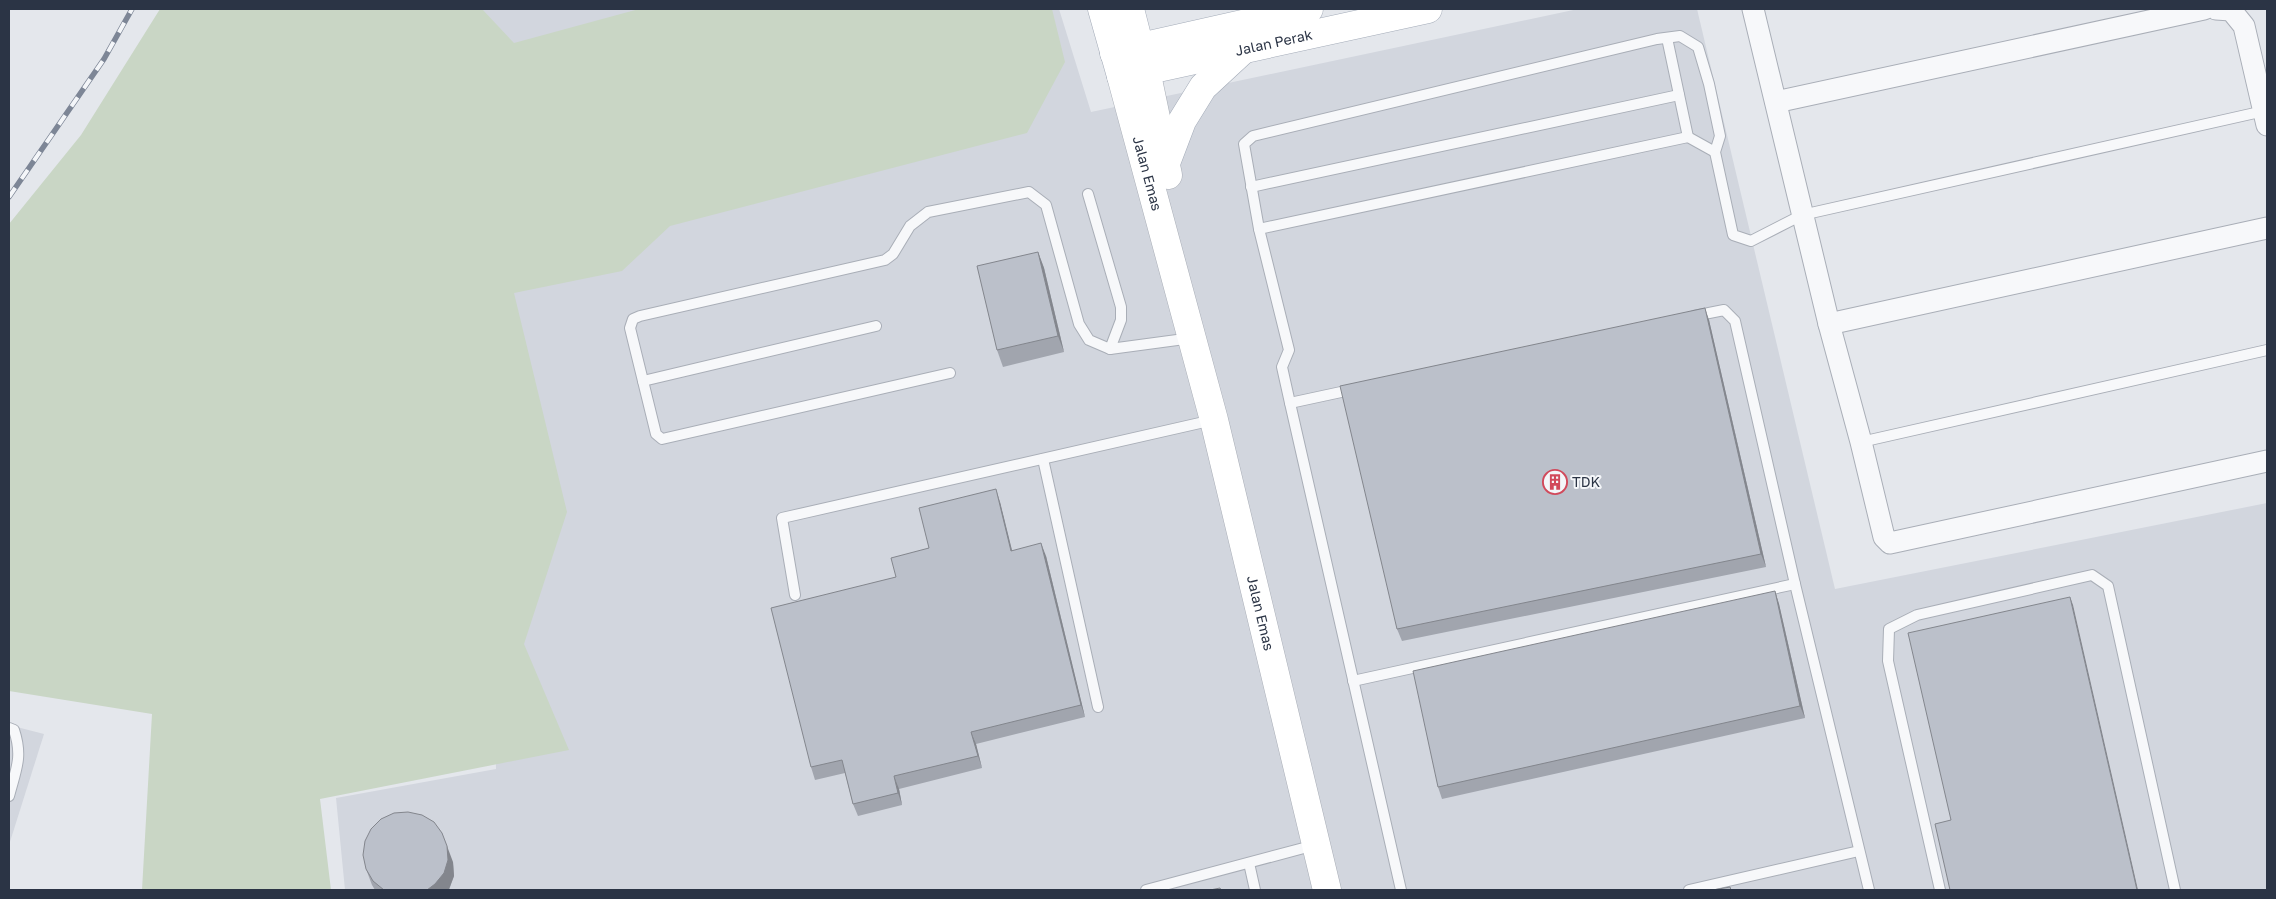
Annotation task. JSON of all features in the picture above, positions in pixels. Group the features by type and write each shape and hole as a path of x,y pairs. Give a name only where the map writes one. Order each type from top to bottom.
{"main road":[{"name":"Jalan Emas","path":"1102,9 1130,61 1166,163 1193,338"},
{"name":"Jalan Emas","path":"1130,9 1130,61 1193,338 1327,890"},
{"name":"Jalan Perak","path":"1130,61 1309,9"},
{"name":"Jalan Perak","path":"1130,61 1244,49 1428,9"},
{"path":"1166,163 1182,121 1203,87 1244,49"}],"street":[{"path":"1753,9 1829,324 1884,537 1890,543 2267,461"},
{"path":"1776,102 2204,9"},
{"path":"2216,9 2231,10 2244,26 2266,118"},
{"path":"1829,324 2267,228"}],"lane":[{"path":"1401,890 1282,367 1289,350 1258,229 1244,157 1244,144 1253,136 1680,36 1698,47 1709,84 1720,136 1715,152 1733,236 1751,240 1802,215 2266,118"},
{"path":"1666,38 1688,137"},
{"path":"1250,187 1679,96"},
{"path":"1258,229 1688,137 1715,152"},
{"path":"950,373 662,439 656,434 630,328 633,319 885,260 892,254 910,226 928,212 1029,192 1046,205 1079,324 1089,340 1110,349 1193,338"},
{"path":"1088,194 1121,307 1121,320 1110,349"},
{"path":"1685,318 1724,310 1735,321 1795,584 1869,890"},
{"path":"643,381 876,326"},
{"path":"1861,442 2267,350"},
{"path":"1290,403 1367,386"},
{"path":"795,594 782,518 1214,420"},
{"path":"1043,459 1098,706"},
{"path":"1940,890 1888,661 1889,629 1916,615 2092,575 2108,586 2175,890"},
{"path":"1353,681 1795,584"},
{"path":"9,728 14,730 20,746 18,763 9,796"},
{"path":"1146,890 1316,845"},
{"path":"1689,890 1859,851"},
{"path":"1248,863 1255,890"}],"shaded area":[{"path":"453,9 1059,9 1091,112 1578,9 1697,9 1835,589 2267,503 2267,890 345,890 336,798 496,769 491,240"},
{"path":"9,725 44,734 9,845"}],"green space":[{"path":"160,9 482,9 514,43 639,9 1052,9 1065,62 1027,133 670,226 622,271 514,293 567,512 524,644 569,750 320,799 331,890 142,890 152,714 9,691 9,224 81,135"}],"building":[{"path":"1038,252 1058,336 997,350 977,266"},
{"name":"TDK","path":"1705,308 1761,554 1397,629 1340,386"},
{"path":"996,489 1011,551 1041,543 1081,705 971,732 978,756 894,776 898,793 853,804 842,760 811,767 771,608 896,577 891,558 929,548 919,508"},
{"path":"1775,591 1800,706 1438,787 1413,671"},
{"path":"2070,597 2137,890 1950,890 1935,824 1951,820 1908,633"},
{"path":"408,812 422,815 434,822 442,833 447,846 448,860 444,873 427,890 384,890 373,881 366,869 363,855 365,841 371,829 381,819 394,813"},
{"path":"1730,887 1731,890 1713,890"}],"railway":[{"path":"9,197 104,59 132,9"}],"place":[{"name":"TDK","path":"1555,482"}]}
